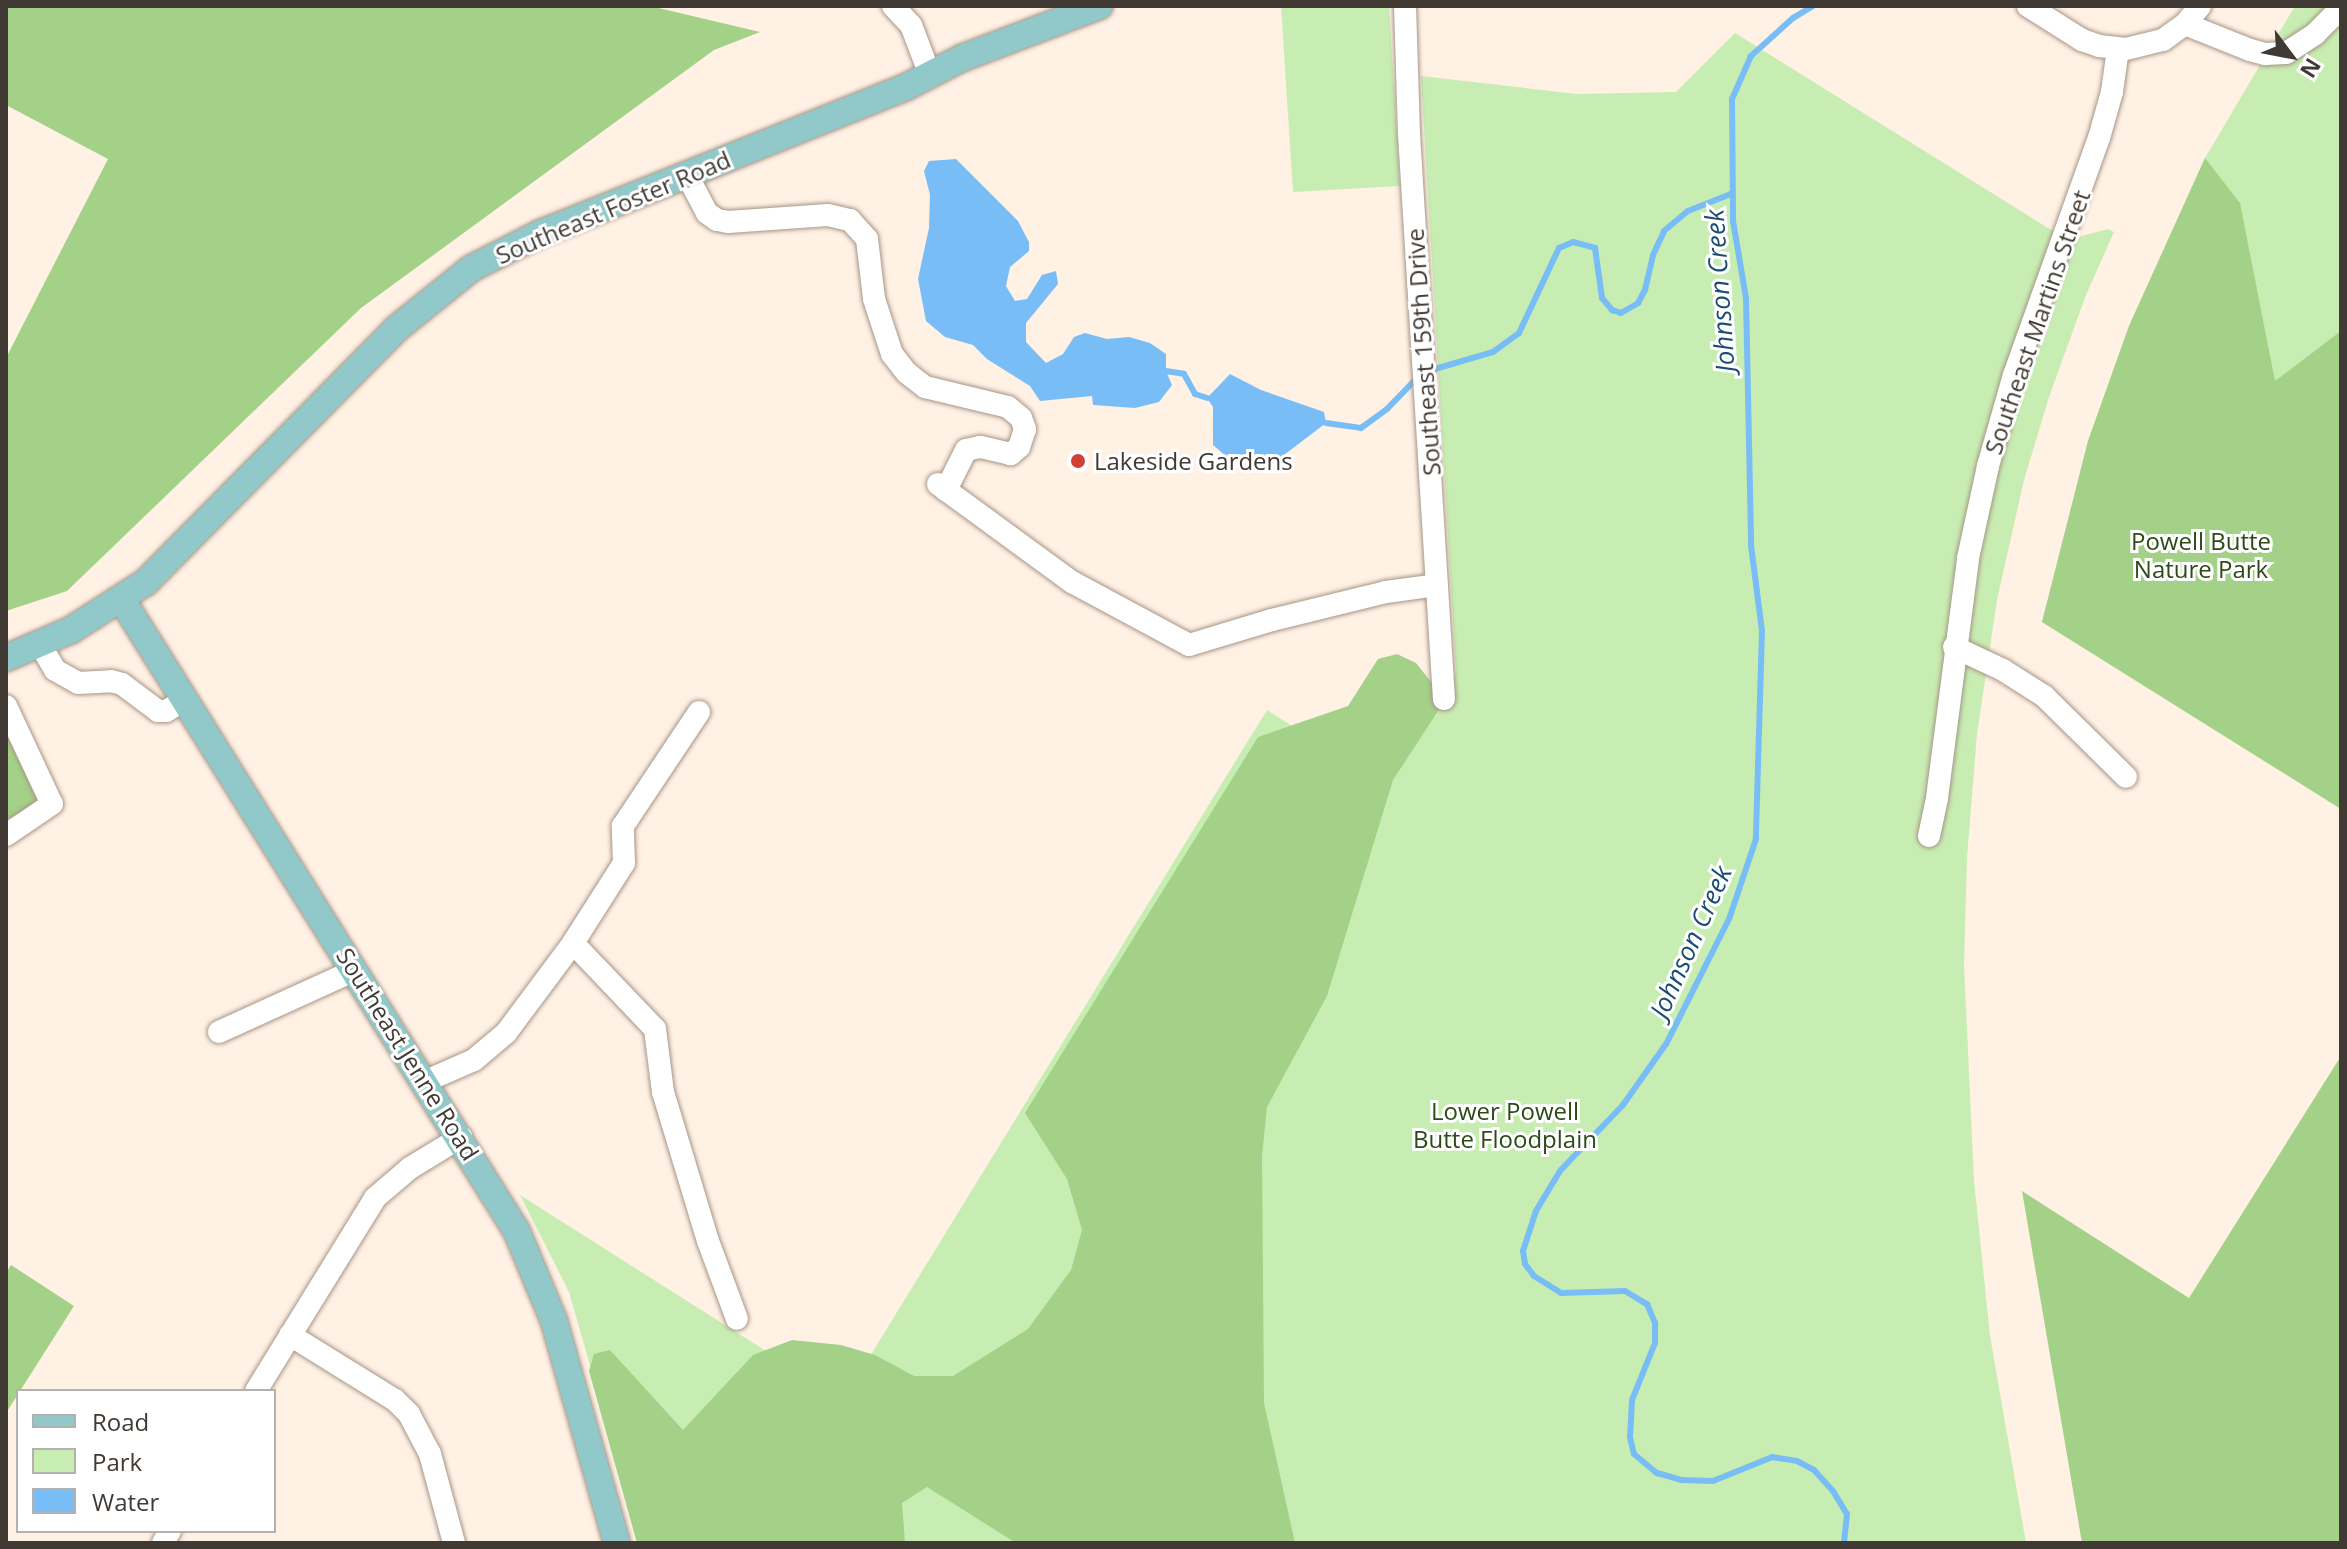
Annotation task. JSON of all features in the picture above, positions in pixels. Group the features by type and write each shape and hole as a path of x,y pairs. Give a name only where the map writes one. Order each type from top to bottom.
{"main road":[{"name":"Southeast Foster Road","path":"6,658 40,644 122,600 193,537 396,329 447,285 516,244 930,75 962,58 1099,6"},
{"name":"Southeast Jenne Road","path":"122,600 426,1081 517,1232 554,1321 617,1543"}],"street":[{"path":"893,6 911,25 930,75"},
{"name":"Southeast 159th Drive","path":"1405,6 1409,134 1444,699"},
{"path":"2028,6 2082,40 2118,49 2154,44 2185,24 2200,6"},
{"path":"2185,24 2265,54 2286,53 2315,34 2341,8"},
{"name":"Southeast Martins Street","path":"1929,836 1937,798 1954,647 1988,466 2014,375 2099,138 2112,92 2118,49"},
{"path":"687,175 707,213 717,220 739,222 828,215 850,220 867,239 874,299 892,354 907,373 925,387 1008,407 1021,418 1025,429 1019,447 1011,454 980,447 966,450 942,487 1072,582 1189,645 1315,609 1437,585"},
{"path":"40,644 55,670 78,683 111,681 122,684 158,711 166,711 185,700"},
{"path":"1954,647 2033,688 2126,777"},
{"path":"6,706 52,804 6,835"},
{"path":"426,1081 474,1060 506,1033 573,943 624,863 623,826 699,712"},
{"path":"573,943 655,1029 663,1092 708,1241 737,1319"},
{"path":"219,1032 355,970"},
{"path":"257,1389 375,1198 410,1168 461,1137"},
{"path":"290,1335 395,1400 409,1414 430,1454 454,1543"}],"green space":[{"path":"6,6 650,6 760,32 714,50 361,308 67,591 6,611 6,358 108,159 6,105"},
{"path":"1281,6 1389,6 1400,186 1293,192"},
{"name":"Powell Butte Nature Park","path":"2295,6 2341,6 2341,809 2042,622 2088,441 2129,326 2205,158"},
{"name":"Lower Powell Butte Floodplain","path":"1735,33 2048,228 2071,239 2108,229 2114,232 2086,295 2049,397 2024,480 1997,600 1977,734 1967,857 1964,965 1974,1181 1990,1336 2026,1543 641,1543 569,1292 520,1195 843,1400 1267,710 1326,747 1382,657 1430,688 1443,701 1456,672 1421,76 1577,94 1676,92"},
{"name":"Powell Butte Nature Park","path":"2205,158 2240,203 2275,381 2341,331 2341,809 2042,622 2088,441 2129,326"},
{"path":"1397,654 1416,663 1432,683 1440,708 1393,780 1327,996 1267,1107 1262,1156 1264,1403 1295,1543 1016,1543 927,1487 902,1503 905,1543 637,1543 589,1371 594,1354 610,1350 683,1430 753,1355 792,1340 841,1345 875,1355 914,1376 953,1376 1028,1329 1071,1270 1082,1230 1067,1179 1025,1113 1258,737 1348,706 1378,659"},
{"path":"6,733 39,803 6,820"},
{"path":"2341,1056 2341,1543 2082,1543 2022,1191 2189,1298"},
{"path":"11,1265 74,1306 21,1389 16,1389 16,1397 6,1413 6,1273"}],"water":[{"path":"956,159 1018,221 1029,242 1029,251 1010,267 1006,286 1015,301 1027,299 1042,275 1056,271 1058,284 1026,323 1026,342 1046,363 1063,354 1074,337 1085,333 1107,339 1129,337 1150,343 1166,354 1166,371 1172,385 1159,402 1135,408 1093,405 1092,396 1040,401 1030,386 987,359 973,345 945,337 926,321 918,279 929,228 930,195 924,171 929,161"},
{"path":"1230,374 1261,390 1324,412 1326,423 1276,461 1259,454 1226,456 1213,445 1213,407 1207,398"}],"waterway":[{"name":"Johnson Creek","path":"1813,6 1793,18 1751,56 1732,99 1733,221 1746,298 1751,545 1762,631 1756,839 1729,919 1666,1044 1623,1105 1560,1171 1536,1211 1523,1251 1525,1264 1534,1276 1561,1293 1625,1291 1647,1304 1655,1323 1655,1343 1632,1400 1630,1437 1634,1454 1657,1473 1682,1480 1713,1481 1772,1457 1797,1461 1814,1470 1833,1491 1847,1514 1844,1543"},
{"path":"1428,371 1493,352 1519,333 1559,248 1573,242 1595,248 1602,298 1612,310 1621,313 1638,303 1645,290 1653,255 1664,231 1688,211 1733,193"},
{"path":"1166,371 1184,374 1195,394 1207,398"},
{"path":"1326,423 1361,428 1387,409 1418,377"}],"place":[{"name":"Lakeside Gardens","path":"1078,461"}]}
